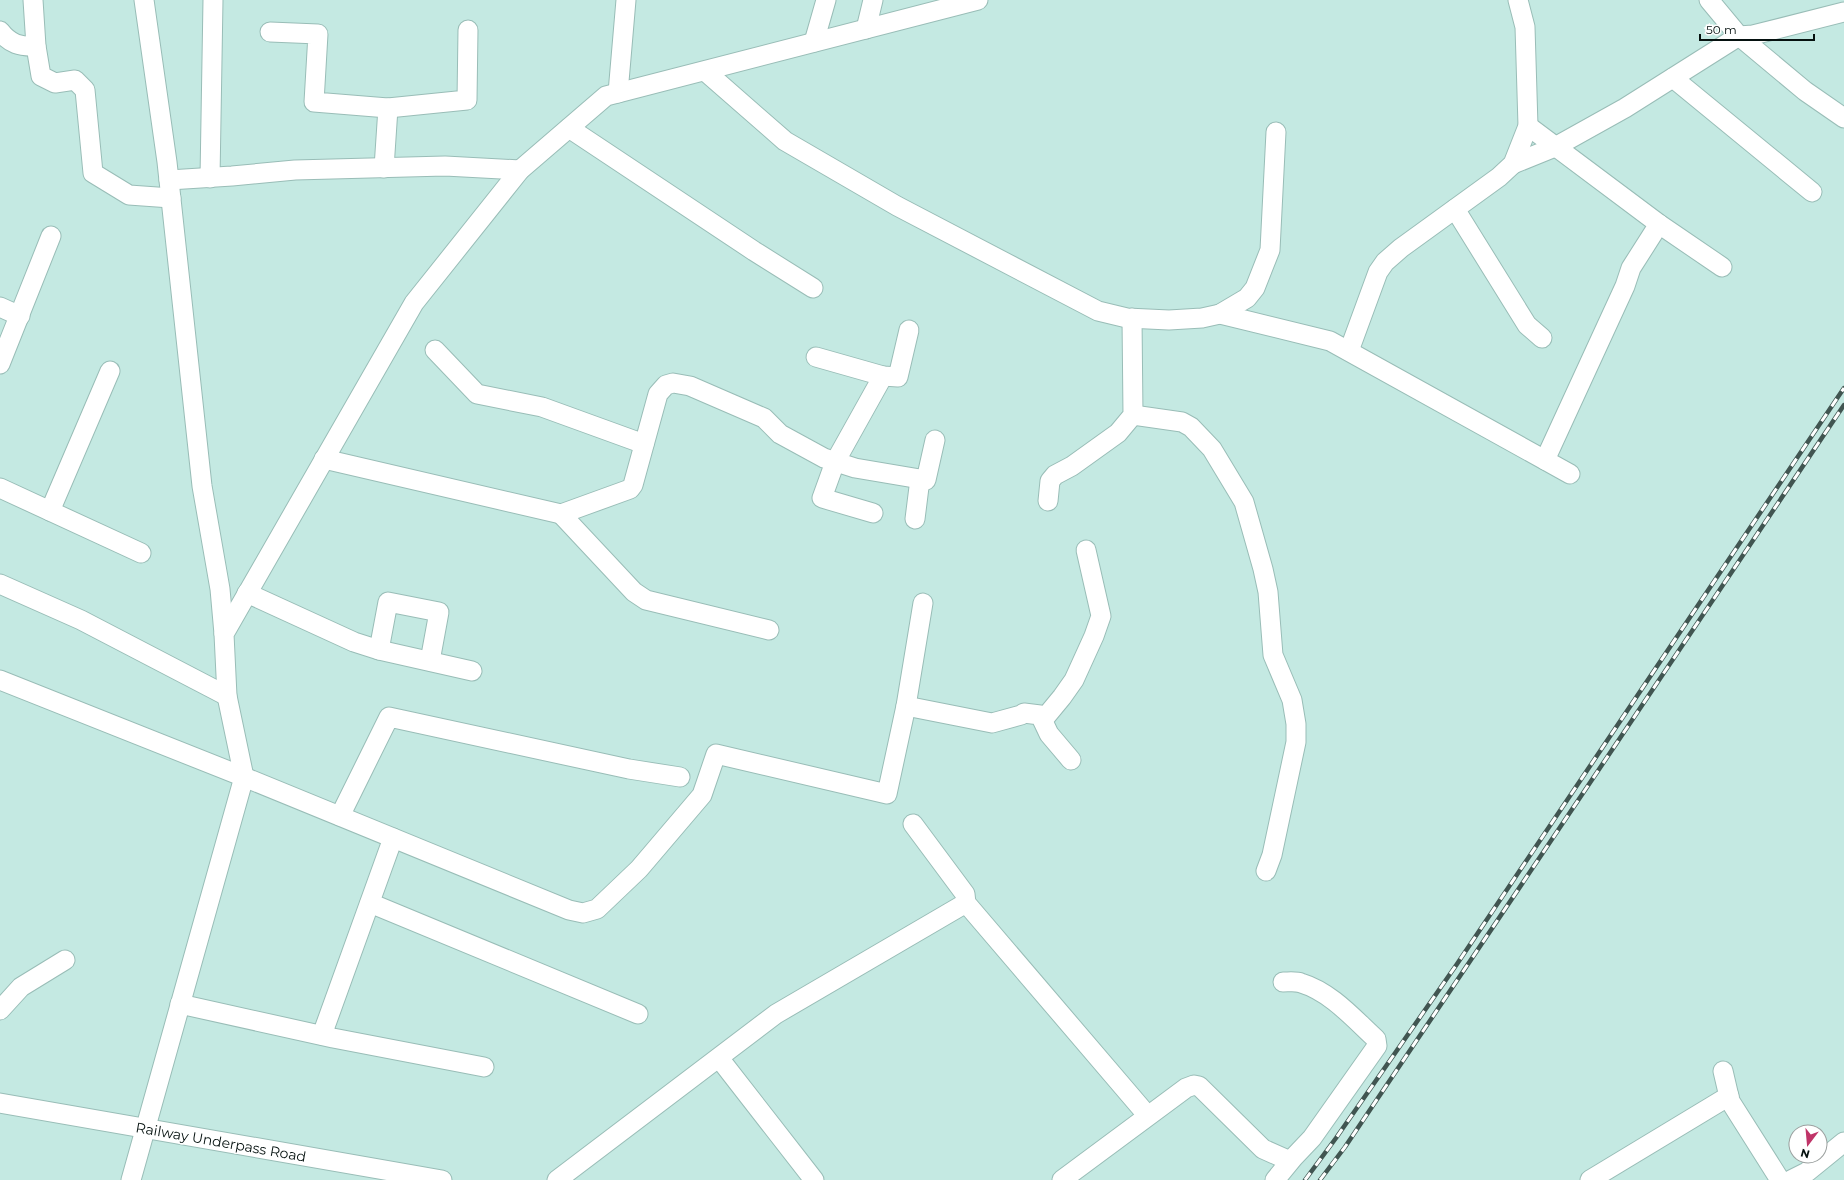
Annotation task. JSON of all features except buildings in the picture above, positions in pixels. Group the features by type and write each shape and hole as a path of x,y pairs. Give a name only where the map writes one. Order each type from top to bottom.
{"street":[{"path":"33,0 36,46 41,76 55,83 75,80 85,90 93,173 129,195 170,189 210,178 295,170 446,166 520,170"},
{"path":"131,1180 144,1128 244,777 227,696 220,589 202,486 170,189 144,0"},
{"path":"210,178 213,0"},
{"path":"618,93 626,0"},
{"path":"814,42 826,0"},
{"path":"866,29 873,0"},
{"path":"224,634 414,303 520,170 606,96 978,0"},
{"path":"1513,164 1528,126 1525,26 1518,0"},
{"path":"1709,0 1739,36 1805,91 1844,118"},
{"path":"1349,351 1378,272 1385,262 1401,248 1499,177 1513,164 1555,146 1625,108 1739,36 1753,35 1844,12"},
{"path":"270,32 318,34 314,102 388,108 466,100 468,30"},
{"path":"0,31 7,41 24,47 36,46"},
{"path":"704,70 785,141 897,206 1098,311 1132,318 1169,320 1202,318 1220,314 1247,298 1255,288 1270,250 1276,132"},
{"path":"1672,78 1812,192"},
{"path":"384,168 388,108"},
{"path":"1528,126 1659,224 1722,267"},
{"path":"569,128 754,251 813,288"},
{"path":"1455,209 1527,325 1542,338"},
{"path":"1545,460 1632,268 1659,224"},
{"path":"1,358 20,316 51,236"},
{"path":"0,306 20,316"},
{"path":"1220,314 1330,340 1570,474"},
{"path":"1048,500 1050,481 1055,475 1072,466 1113,436 1130,420 1133,415 1132,318"},
{"path":"816,358 883,376 898,378 909,330"},
{"path":"435,350 477,394 542,407 644,444"},
{"path":"50,511 110,371"},
{"path":"873,514 822,498 835,462 883,376"},
{"path":"324,459 561,514 630,488 633,485 658,394 666,385 673,383 690,386 764,418 780,434 835,462 855,468 926,480 935,440"},
{"path":"1133,415 1182,422 1192,427 1212,449 1244,502 1268,592 1272,655 1292,700 1296,724 1296,742 1272,855 1266,871"},
{"path":"915,519 920,479"},
{"path":"0,488 141,553"},
{"path":"561,514 634,592 646,600 769,630"},
{"path":"1043,720 1062,698 1074,680 1094,636 1101,616 1086,550"},
{"path":"0,584 81,620 227,696"},
{"path":"247,593 354,642 379,650 472,671"},
{"path":"379,650 388,602 439,612 430,661"},
{"path":"0,680 244,777 569,910 583,913 597,909 639,869 702,796 716,754 887,794 906,706 923,603"},
{"path":"906,706 992,722 1024,713 1040,715 1049,734 1071,760"},
{"path":"340,816 389,718 629,769 680,777"},
{"path":"913,824 964,894 966,903 1142,1109"},
{"path":"322,1035 393,838"},
{"path":"370,903 638,1014"},
{"path":"557,1180 776,1014 966,903"},
{"path":"0,1010 21,988 65,960"},
{"path":"1275,1180 1290,1161 1312,1138 1377,1046 1376,1039 1340,1006 1318,991 1300,982 1283,982"},
{"path":"180,1004 322,1035 484,1067"},
{"path":"719,1058 814,1180"},
{"path":"1723,1071 1730,1101 1780,1180"},
{"path":"1062,1180 1186,1088 1194,1085 1199,1086 1264,1149 1290,1161"},
{"path":"1590,1180 1729,1096"},
{"name":"Railway Underpass Road","path":"0,1103 442,1180"},
{"path":"1791,1180 1807,1172 1844,1142"}],"railway":[{"path":"1305,1180 1457,964 1844,388"},
{"path":"1320,1180 1345,1147 1844,405"}]}
